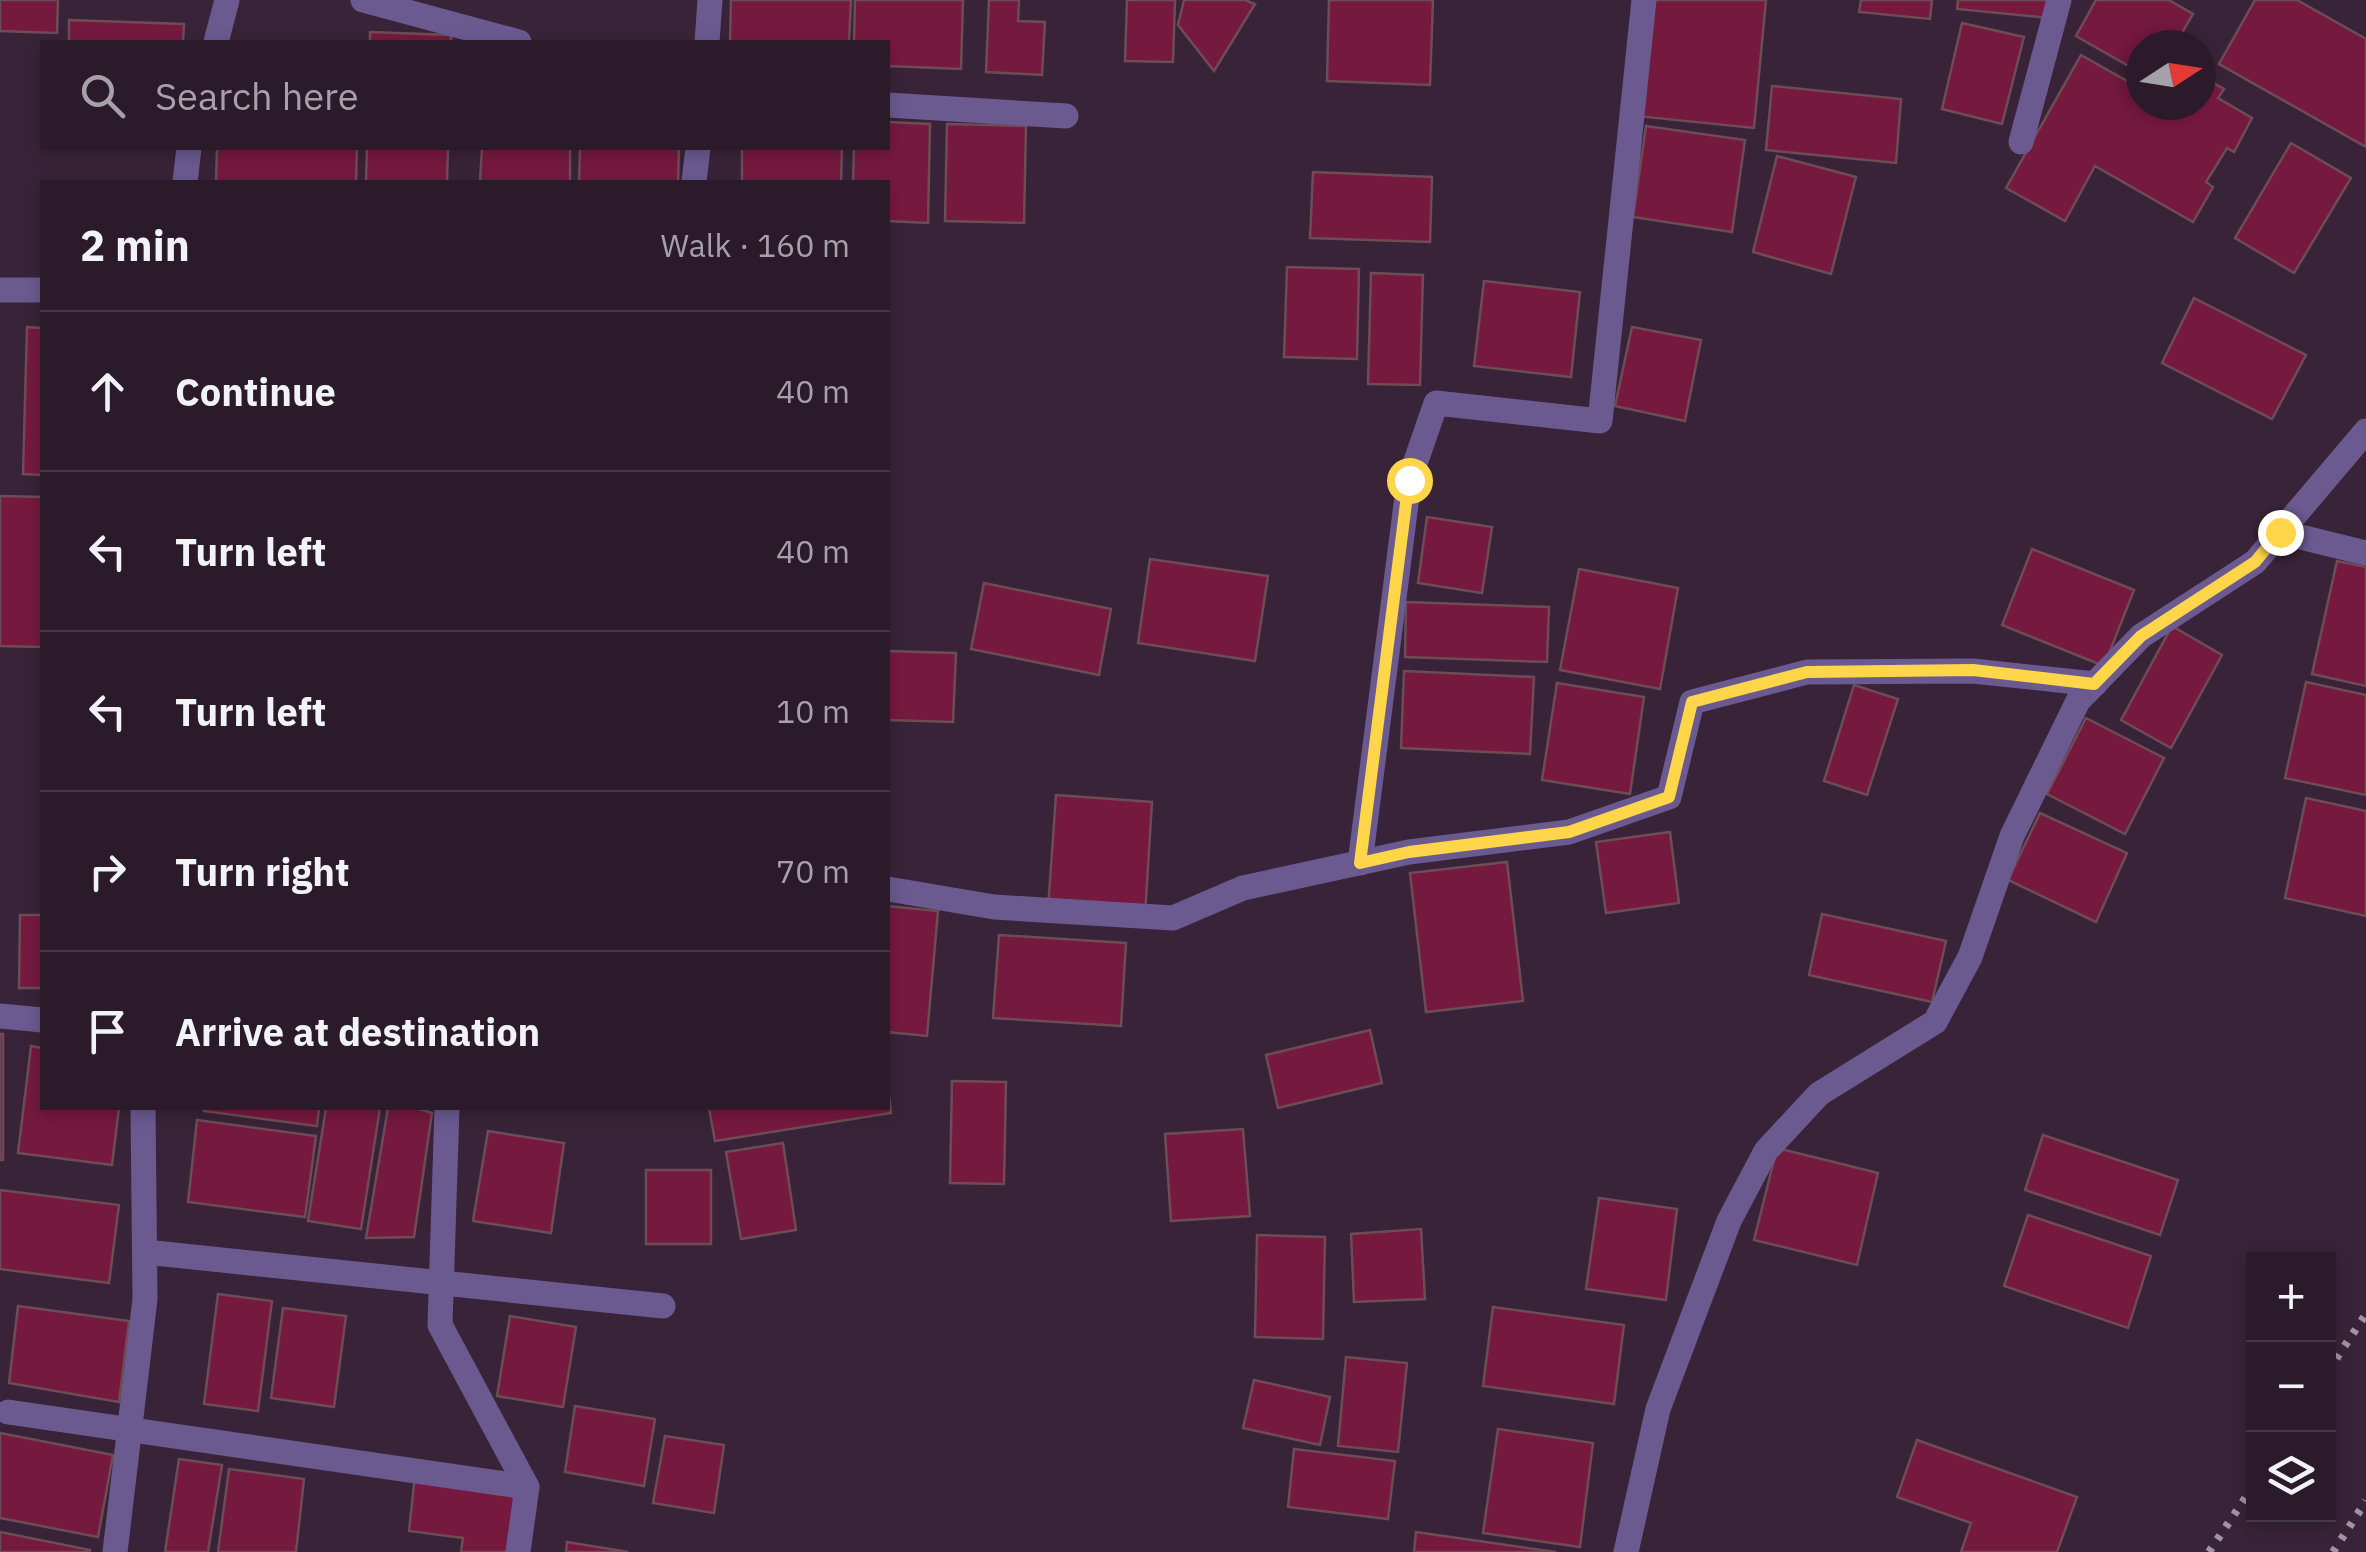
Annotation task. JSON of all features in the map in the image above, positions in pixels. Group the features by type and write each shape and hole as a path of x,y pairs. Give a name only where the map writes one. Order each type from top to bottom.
{"street":[{"path":"217,40 227,0"},
{"path":"363,0 512,40"},
{"path":"707,40 710,0"},
{"path":"1360,863 1409,480 1436,404 1600,421 1644,0"},
{"path":"2021,142 2059,0"},
{"path":"890,104 1066,116"},
{"path":"185,180 189,150"},
{"path":"694,180 698,150"},
{"path":"0,290 40,290"},
{"path":"1626,1552 1658,1408 1729,1221 1766,1151 1819,1094 1934,1022 1970,957 2012,836 2078,701 2141,636 2255,562 2366,431"},
{"path":"2280,532 2366,553"},
{"path":"890,889 994,907 1173,918 1244,888 1409,852 1569,832 1669,797 1692,702 1807,672 1973,670 2094,684"},
{"path":"0,1016 40,1020"},
{"path":"115,1552 145,1299 143,1110"},
{"path":"447,1110 440,1325 527,1487 518,1552"},
{"path":"145,1252 662,1306"},
{"path":"8,1412 527,1487"}],"building":[{"path":"0,0 58,0 57,33 0,31"},
{"path":"731,0 851,0 849,40 730,40"},
{"path":"855,0 963,0 961,69 890,66 890,40 854,40"},
{"path":"989,0 1019,0 1018,21 1045,22 1042,75 986,72"},
{"path":"1127,0 1175,0 1173,62 1125,61"},
{"path":"1184,0 1245,0 1255,4 1214,71 1178,25"},
{"path":"1329,0 1433,0 1430,85 1327,81"},
{"path":"1648,0 1766,0 1754,128 1636,116"},
{"path":"1861,0 1932,0 1930,19 1859,12"},
{"path":"1958,0 2051,0 2049,18 1957,9"},
{"path":"2096,0 2169,0 2193,14 2184,30 2126,30 2126,64 2076,36"},
{"path":"2255,0 2297,0 2366,39 2366,147 2219,64"},
{"path":"69,20 184,24 183,40 69,40"},
{"path":"1962,23 2024,37 2002,124 1942,109"},
{"path":"370,32 451,35 451,40 370,40"},
{"path":"2081,55 2126,80 2126,120 2216,120 2216,84 2224,89 2218,98 2252,118 2234,152 2227,148 2206,182 2213,187 2193,222 2095,166 2065,221 2006,188"},
{"path":"1772,86 1901,99 1896,163 1766,150"},
{"path":"890,122 930,124 928,223 890,221 890,180 853,180 854,150 890,150"},
{"path":"947,124 1026,126 1024,223 945,221"},
{"path":"1646,126 1745,140 1732,232 1633,217"},
{"path":"2291,143 2351,178 2294,273 2235,238"},
{"path":"217,150 357,150 356,180 216,180"},
{"path":"367,150 448,150 447,180 366,180"},
{"path":"482,150 570,150 570,180 480,180"},
{"path":"580,150 679,150 678,180 579,180"},
{"path":"742,150 842,150 841,180 742,180"},
{"path":"1777,156 1856,177 1831,274 1753,252"},
{"path":"1313,172 1432,177 1430,242 1310,238"},
{"path":"1287,267 1359,269 1357,359 1284,357"},
{"path":"1371,273 1423,275 1420,385 1368,384"},
{"path":"1484,281 1580,292 1571,377 1474,366"},
{"path":"2194,298 2306,355 2272,419 2162,363"},
{"path":"27,327 40,328 40,475 23,474"},
{"path":"1632,327 1701,340 1685,421 1615,406"},
{"path":"0,496 40,497 40,647 0,646"},
{"path":"1427,517 1492,527 1482,593 1418,583"},
{"path":"2032,549 2134,590 2104,666 2002,625"},
{"path":"1150,559 1268,576 1255,661 1138,643"},
{"path":"2337,561 2366,567 2366,686 2312,674"},
{"path":"1579,569 1678,588 1660,689 1560,670"},
{"path":"984,583 1111,609 1099,675 971,649"},
{"path":"1406,602 1549,607 1547,662 1405,657"},
{"path":"2172,626 2222,655 2171,748 2121,720"},
{"path":"890,651 956,653 953,722 890,720"},
{"path":"1404,671 1534,677 1530,754 1401,748"},
{"path":"2306,682 2366,695 2366,795 2285,778"},
{"path":"1557,683 1644,697 1630,794 1542,780"},
{"path":"1854,685 1898,699 1867,795 1824,781"},
{"path":"2086,718 2164,758 2125,834 2047,794"},
{"path":"1056,795 1152,802 1145,916 1048,909"},
{"path":"2306,798 2366,811 2366,916 2285,898"},
{"path":"2040,813 2127,853 2096,922 2008,880"},
{"path":"1670,832 1679,903 1606,913 1596,842"},
{"path":"1507,862 1523,1001 1426,1012 1410,873"},
{"path":"890,906 938,911 927,1036 890,1032"},
{"path":"1822,914 1946,941 1932,1002 1809,975"},
{"path":"20,915 40,915 40,988 19,988"},
{"path":"999,935 1126,943 1121,1026 993,1018"},
{"path":"1370,1030 1382,1083 1278,1108 1266,1055"},
{"path":"3,1034 3,1160 0,1160"},
{"path":"31,1046 40,1048 40,1110 119,1110 112,1165 18,1153"},
{"path":"952,1081 1006,1082 1004,1184 950,1183"},
{"path":"890,1105 891,1113 715,1141 709,1110 890,1110"},
{"path":"204,1110 319,1110 317,1126"},
{"path":"326,1110 380,1110 361,1229 308,1221"},
{"path":"388,1110 432,1113 414,1237 366,1238"},
{"path":"197,1120 316,1136 305,1217 188,1202"},
{"path":"1243,1129 1250,1216 1171,1221 1165,1134"},
{"path":"488,1131 564,1143 551,1233 473,1221"},
{"path":"2043,1135 2178,1180 2160,1235 2025,1190"},
{"path":"783,1143 796,1230 741,1239 726,1152"},
{"path":"1777,1148 1878,1173 1857,1265 1754,1240"},
{"path":"646,1170 711,1170 711,1244 646,1244"},
{"path":"0,1190 119,1205 109,1283 0,1269"},
{"path":"1599,1198 1677,1209 1666,1300 1586,1289"},
{"path":"2028,1215 2151,1256 2128,1328 2004,1286"},
{"path":"1421,1229 1425,1299 1354,1302 1351,1234"},
{"path":"1257,1235 1325,1237 1323,1339 1255,1337"},
{"path":"218,1294 272,1301 258,1411 204,1404"},
{"path":"18,1306 129,1321 119,1402 9,1383"},
{"path":"1493,1307 1624,1325 1614,1404 1483,1386"},
{"path":"283,1308 346,1316 334,1407 271,1398"},
{"path":"510,1316 576,1327 563,1407 497,1396"},
{"path":"1346,1357 1407,1363 1398,1452 1338,1446"},
{"path":"1254,1380 1330,1397 1320,1445 1243,1428"},
{"path":"575,1406 655,1419 644,1486 565,1472"},
{"path":"1498,1429 1593,1443 1580,1547 1483,1533"},
{"path":"0,1433 113,1455 98,1537 0,1518"},
{"path":"665,1436 724,1445 714,1513 653,1503"},
{"path":"1917,1440 2077,1497 2057,1552 1961,1552 1971,1523 1897,1497"},
{"path":"1294,1449 1395,1461 1388,1519 1288,1507"},
{"path":"179,1459 222,1465 208,1552 165,1552"},
{"path":"229,1469 304,1479 296,1552 218,1552"},
{"path":"415,1475 522,1489 514,1552 461,1552 463,1538 409,1531"},
{"path":"0,1532 90,1550 90,1552 0,1552"},
{"path":"1416,1532 1556,1552 1414,1552"},
{"path":"567,1542 628,1552 566,1552"}],"railway":[{"path":"2336,1359 2366,1314"},
{"path":"2209,1552 2246,1497"},
{"path":"2333,1552 2366,1501"}],"route":[{"path":"1409,480 1360,863 1409,852 1569,832 1669,797 1692,702 1807,672 1973,670 2094,684 2141,636 2255,562 2280,532"}]}
